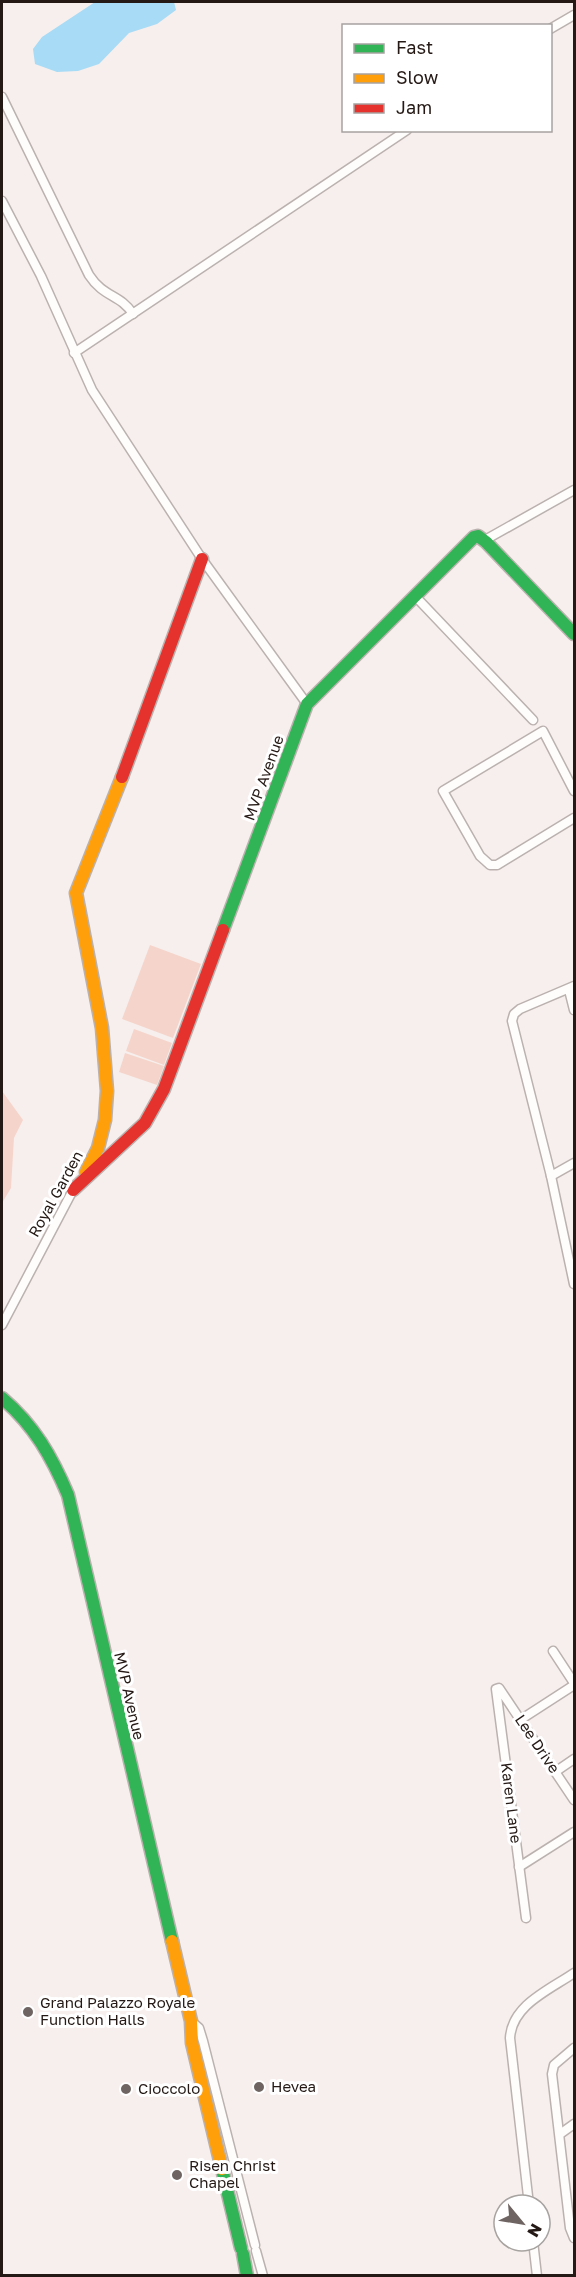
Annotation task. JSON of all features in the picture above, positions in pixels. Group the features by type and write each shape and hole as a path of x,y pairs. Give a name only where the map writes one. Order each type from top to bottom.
{"street":[{"path":"552,28 574,15"},
{"path":"2,96 89,275 99,290 127,304 134,314"},
{"path":"74,353 404,132"},
{"path":"2,201 41,276 92,390 202,560 308,704"},
{"path":"574,490 484,540 574,634"},
{"name":"MVP Avenue","path":"73,1190 146,1123 164,1089 308,704 474,537 484,540"},
{"name":"Royal Garden","path":"2,1325 73,1190 95,1159 104,1127 107,1090 103,1039 76,892 88,868 202,560"},
{"path":"415,596 533,720"},
{"path":"574,791 543,731 443,791 480,856 490,865 497,866 574,818"},
{"path":"574,1010 572,988 520,1009 514,1014 512,1021 551,1176 574,1284"},
{"path":"551,1176 574,1163"},
{"name":"MVP Avenue","path":"2,1398 17,1409 40,1438 54,1460 68,1495 191,2021 192,2043 231,2179 250,2229 263,2276"},
{"path":"520,1720 574,1684 553,1651"},
{"name":"Lee Drive","path":"498,1688 574,1800"},
{"name":"Karen Lane","path":"498,1688 526,1918"},
{"path":"555,1772 574,1759"},
{"path":"519,1867 574,1832"},
{"path":"528,2193 510,2038 511,2026 523,2008 574,1973"},
{"path":"574,2048 554,2065 552,2074 571,2203 570,2228 574,2238"},
{"path":"560,2134 574,2124"},
{"name":"MVP Avenue","path":"231,2179 237,2232 247,2276"},
{"path":"237,2232 250,2229"},
{"path":"534,2253 537,2276"}],"shaded area":[{"path":"150,945 201,964 173,1038 122,1019"},
{"path":"134,1029 172,1043 164,1065 126,1051"},
{"path":"125,1053 164,1066 157,1085 119,1072"},
{"path":"2,1091 23,1120 14,1138 11,1188 2,1203"}],"water":[{"path":"95,2 174,2 176,10 157,24 129,33 99,64 78,71 57,72 35,64 33,49 42,37"}],"traffic: fast":[{"path":"223,930 307,704 474,537 478,536 486,542 574,634"},
{"path":"2,1398 24,1419 41,1442 68,1495 172,1941"},
{"path":"222,2169 241,2248"},
{"path":"243,2254 247,2276"}],"traffic: slow":[{"path":"86,1172 98,1148 105,1120 107,1091 102,1028 76,893 122,777"},
{"path":"172,1941 191,2021 192,2043 222,2169"}],"traffic: jam":[{"path":"122,777 202,559"},
{"path":"73,1190 145,1123 164,1089 223,930"}],"place":[{"name":"Grand Palazzo Royale Function Halls","path":"28,2012"},
{"name":"Hevea","path":"259,2087"},
{"name":"Cioccolo","path":"126,2089"},
{"name":"Risen Christ Chapel","path":"177,2175"}]}
